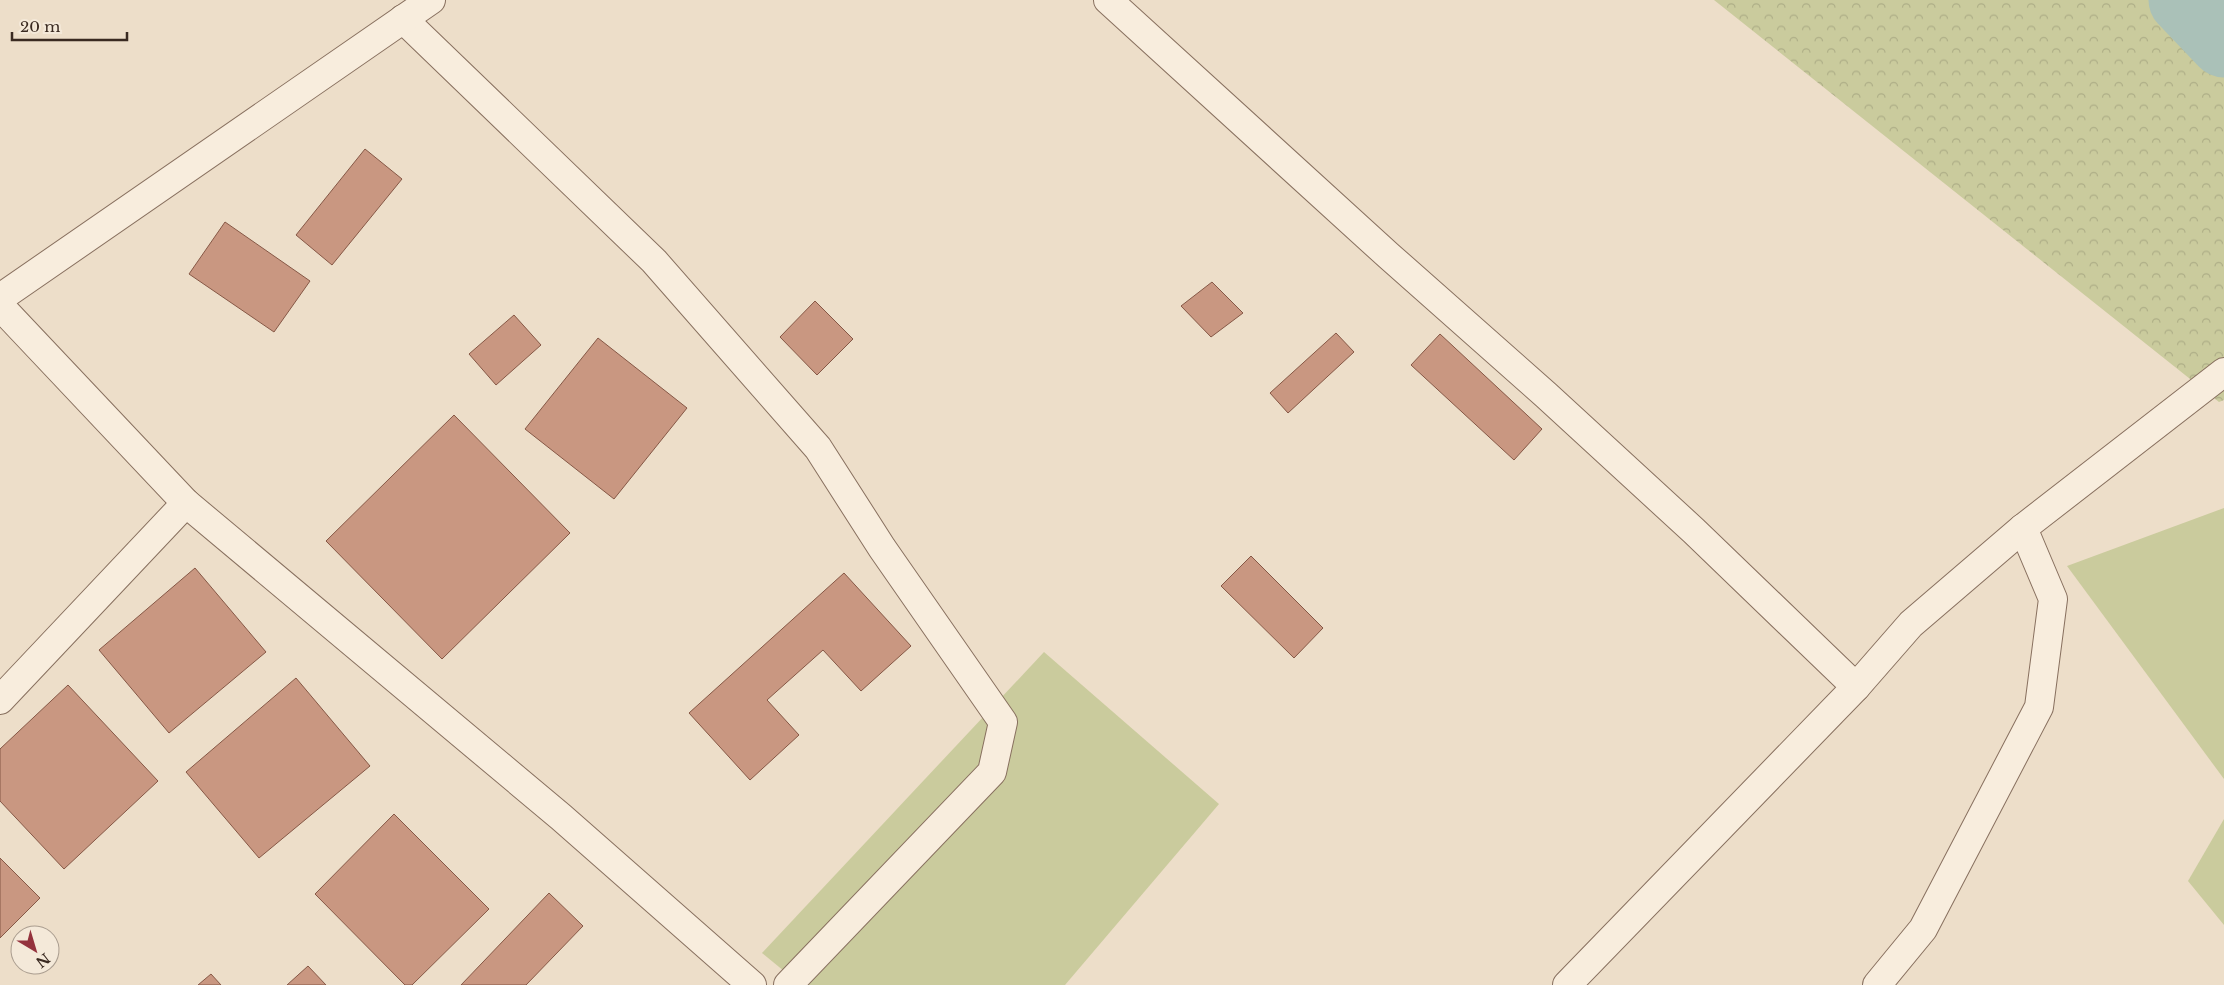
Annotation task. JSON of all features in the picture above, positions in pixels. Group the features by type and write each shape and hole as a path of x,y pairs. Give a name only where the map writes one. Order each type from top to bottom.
{"street":[{"path":"0,298 431,0"},
{"path":"1108,0 1389,256 1546,395 1694,531 1856,687"},
{"path":"403,20 654,261 818,448 882,548 1003,722 992,772 788,985"},
{"path":"0,306 186,503 561,817 752,985"},
{"path":"1567,985 1856,687 1912,624 2023,528 2224,372"},
{"path":"0,700 186,503"},
{"path":"1877,985 1922,929 2039,707 2053,599 2023,528"}],"green space":[{"path":"1714,0 2224,0 2224,400 2219,402"},
{"path":"2224,508 2224,779 2067,566"},
{"path":"1044,652 1219,804 1065,985 801,985 762,953"},
{"path":"2224,819 2224,925 2188,881"}],"building":[{"path":"365,149 402,179 332,265 296,235"},
{"path":"225,222 310,281 274,332 189,274"},
{"path":"1212,282 1243,313 1211,337 1181,306"},
{"path":"815,301 853,339 817,375 780,337"},
{"path":"514,315 541,345 496,385 469,354"},
{"path":"1336,333 1354,352 1288,413 1270,393"},
{"path":"1440,334 1542,429 1514,460 1411,365"},
{"path":"598,338 687,408 614,499 525,429"},
{"path":"454,415 570,533 442,659 326,541"},
{"path":"1251,556 1323,628 1294,658 1221,586"},
{"path":"195,568 266,652 169,733 99,650"},
{"path":"844,573 911,646 861,691 823,650 767,700 799,735 750,780 689,713"},
{"path":"296,678 370,766 259,858 186,772"},
{"path":"68,685 158,781 64,869 0,801 0,749"},
{"path":"394,814 489,909 412,985 405,985 315,894"},
{"path":"0,858 40,898 13,925 10,925 10,928 0,938"},
{"path":"549,893 583,926 526,985 461,985"},
{"path":"308,966 326,985 287,985"},
{"path":"211,974 221,985 198,985"}],"waterway":[{"path":"2183,0 2224,43"}]}
